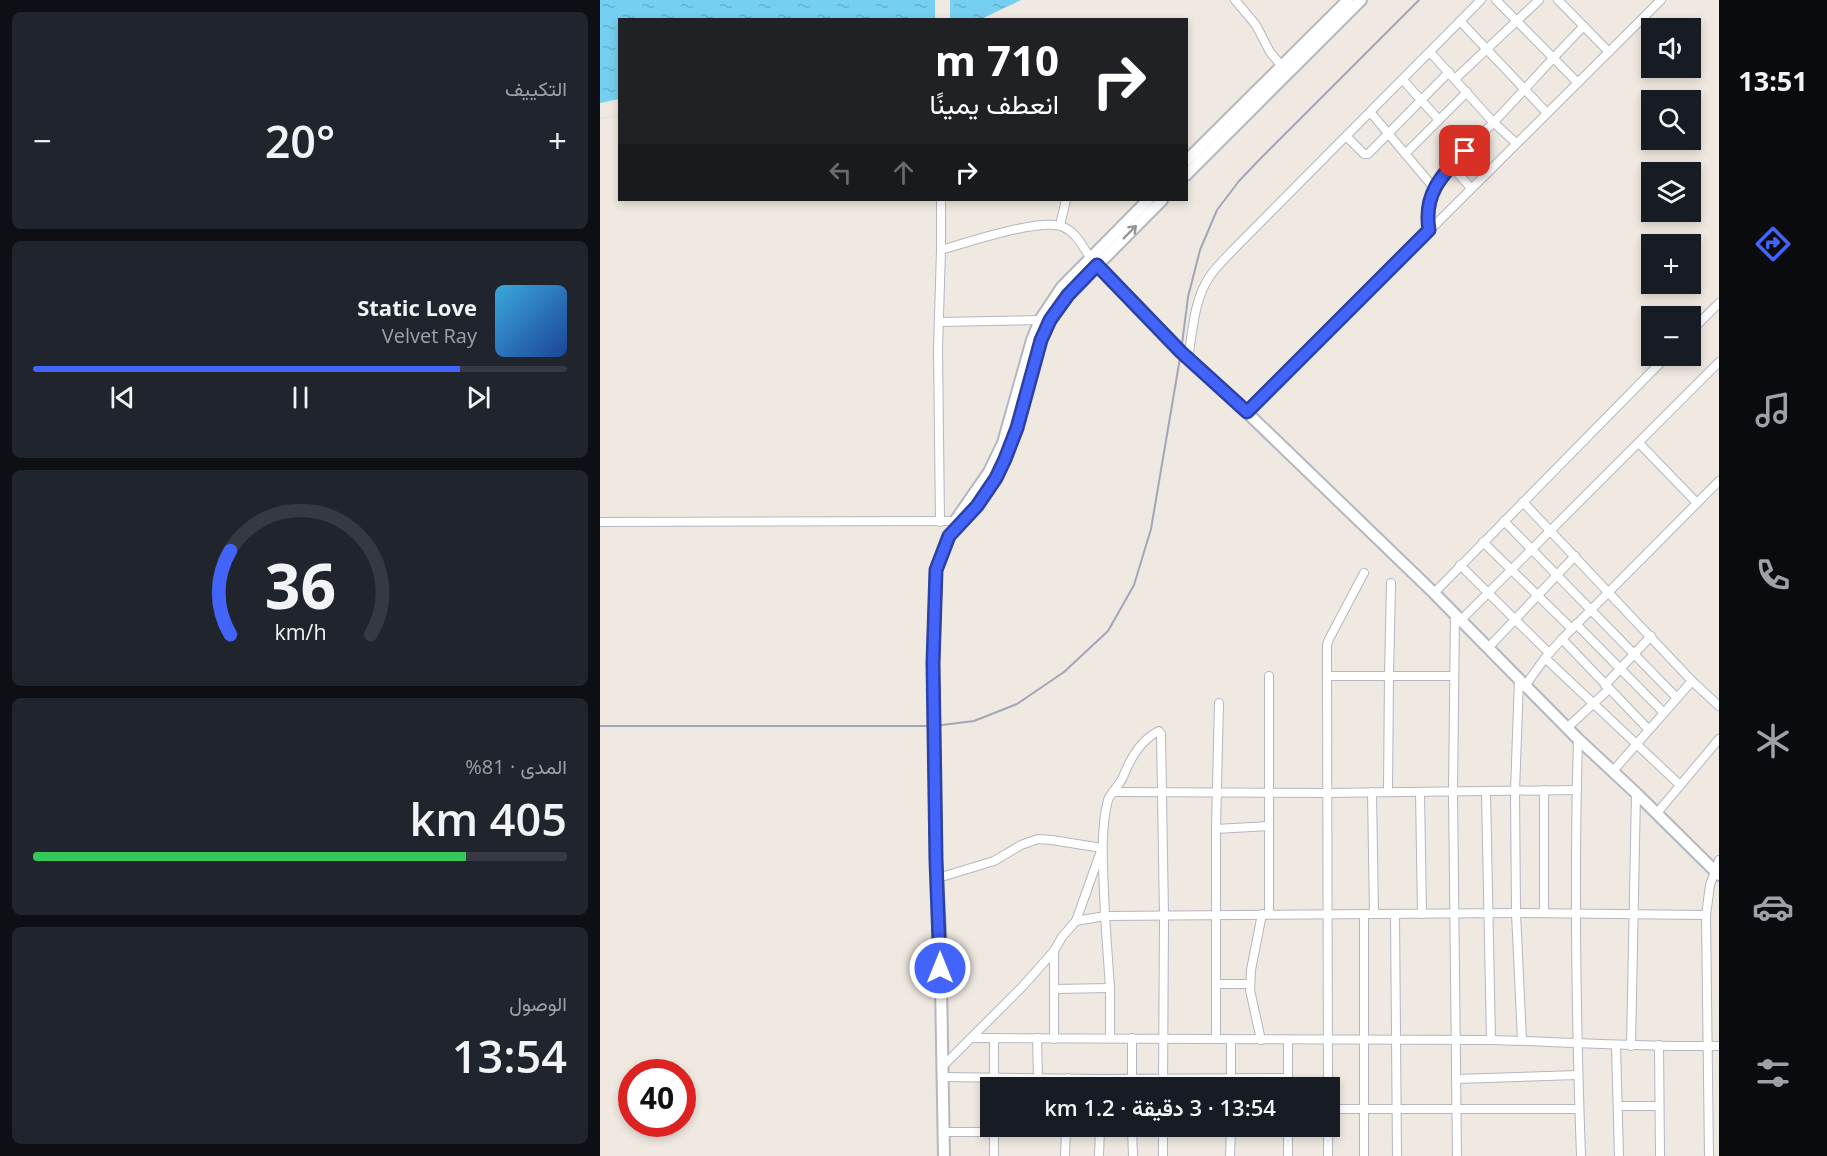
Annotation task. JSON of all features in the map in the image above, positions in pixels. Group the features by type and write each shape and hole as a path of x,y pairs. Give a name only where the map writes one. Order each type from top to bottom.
{"main road":[{"path":"1188,173 1348,0"},
{"path":"1188,159 1361,0"},
{"path":"944,1156 933,663 936,570 955,525 977,506 996,478 1005,459 1017,428 1045,320 1147,201"},
{"path":"1094,261 1161,201"},
{"path":"1094,261 1188,358 1434,593 1578,739 1717,869"}],"street":[{"path":"1235,0 1257,25 1267,48 1285,70"},
{"path":"1188,358 1196,309 1202,289 1211,274 1232,250 1371,113 1481,0"},
{"path":"1496,0 1578,83"},
{"path":"1455,79 1539,0"},
{"path":"1558,0 1609,52"},
{"path":"1247,412 1662,0"},
{"path":"1460,21 1547,113"},
{"path":"1429,230 1429,205 1434,188 1451,166 1525,89 1552,57 1584,26"},
{"path":"1430,52 1493,122 1516,143"},
{"path":"1347,137 1364,154 1368,154 1449,72"},
{"path":"1403,80 1439,120"},
{"path":"1405,154 1467,92"},
{"path":"1371,113 1434,188"},
{"path":"1451,166 1471,188"},
{"path":"940,201 940,522"},
{"path":"1060,225 1066,201"},
{"path":"941,250 1008,231 1042,225 1060,225 1072,232 1094,261"},
{"path":"1701,321 1719,303"},
{"path":"939,322 1045,320"},
{"path":"1457,1156 1453,676 1458,617 1488,594 1719,362"},
{"path":"1434,593 1657,366"},
{"path":"1639,443 1697,503"},
{"path":"1522,1040 1516,913 1515,791 1522,682 1574,626 1719,481"},
{"path":"1522,502 1692,681 1719,706"},
{"path":"1504,521 1592,608 1677,698"},
{"path":"600,522 940,522 955,525"},
{"path":"1483,542 1664,713"},
{"path":"1488,648 1575,556"},
{"path":"1460,565 1592,703 1680,785"},
{"path":"1328,1077 1327,645 1364,573"},
{"path":"1388,792 1391,583"},
{"path":"1567,728 1607,687 1651,636"},
{"path":"1562,639 1649,730"},
{"path":"1261,1040 1251,1002 1250,984 1265,914 1269,826 1269,676"},
{"path":"1327,676 1453,676"},
{"path":"1613,771 1692,681"},
{"path":"1216,1039 1218,914 1216,829 1219,703"},
{"path":"1110,1038 1110,988 1102,848 1108,801 1133,754 1143,742 1159,731 1162,735 1163,793 1163,1077"},
{"path":"1578,739 1575,914 1576,1042 1581,1156"},
{"path":"1657,813 1719,739"},
{"path":"1544,790 1544,913"},
{"path":"1114,792 1326,793 1577,790"},
{"path":"1372,792 1374,914"},
{"path":"1420,792 1422,914"},
{"path":"1486,792 1491,1040"},
{"path":"1631,1046 1636,793"},
{"path":"1216,829 1269,826"},
{"path":"938,878 994,861 1021,844 1038,839 1102,848"},
{"path":"942,1072 971,1038 1054,951 1062,937 1076,921 1102,848"},
{"path":"1709,1156 1706,915 1717,869"},
{"path":"1076,921 1105,916 1218,914 1706,915"},
{"path":"1364,914 1364,1156"},
{"path":"1395,914 1397,1156"},
{"path":"1054,951 1054,1039"},
{"path":"1217,984 1250,984"},
{"path":"1055,988 1110,988"},
{"path":"971,1038 1522,1040 1617,1046 1719,1046"},
{"path":"994,1038 994,1077"},
{"path":"1037,1038 1038,1077"},
{"path":"1132,1038 1132,1077"},
{"path":"1231,1039 1231,1077"},
{"path":"1288,1040 1288,1077"},
{"path":"1659,1045 1660,1156"},
{"path":"1617,1046 1619,1156"},
{"path":"942,1072 985,1077"},
{"path":"1456,1078 1578,1075"},
{"path":"1619,1106 1659,1106"},
{"path":"1340,1109 1579,1108"},
{"path":"943,1132 980,1130"},
{"path":"994,1137 994,1156"},
{"path":"1065,1156 1066,1137"},
{"path":"1099,1156 1100,1137"},
{"path":"1132,1137 1133,1156"},
{"path":"1163,1137 1163,1156"},
{"path":"1230,1156 1231,1137"},
{"path":"1288,1137 1288,1156"},
{"path":"1328,1137 1328,1156"}],"water":[{"path":"600,0 935,0 935,18 618,18 618,115 600,119"},
{"path":"950,0 1021,0 983,18 950,18"}],"pier":[{"path":"618,99 618,115 600,119 600,103"}],"railway":[{"path":"600,726 934,726 974,721 1017,704 1064,672 1108,631 1134,585 1151,529 1188,297 1200,250 1217,210 1239,181 1261,158 1419,0"}],"route":[{"path":"940,968 933,663 936,570 951,532 977,506 996,478 1005,459 1017,428 1041,340 1055,311 1097,265 1181,352 1247,412 1429,230 1429,205 1434,188 1465,151"}]}
